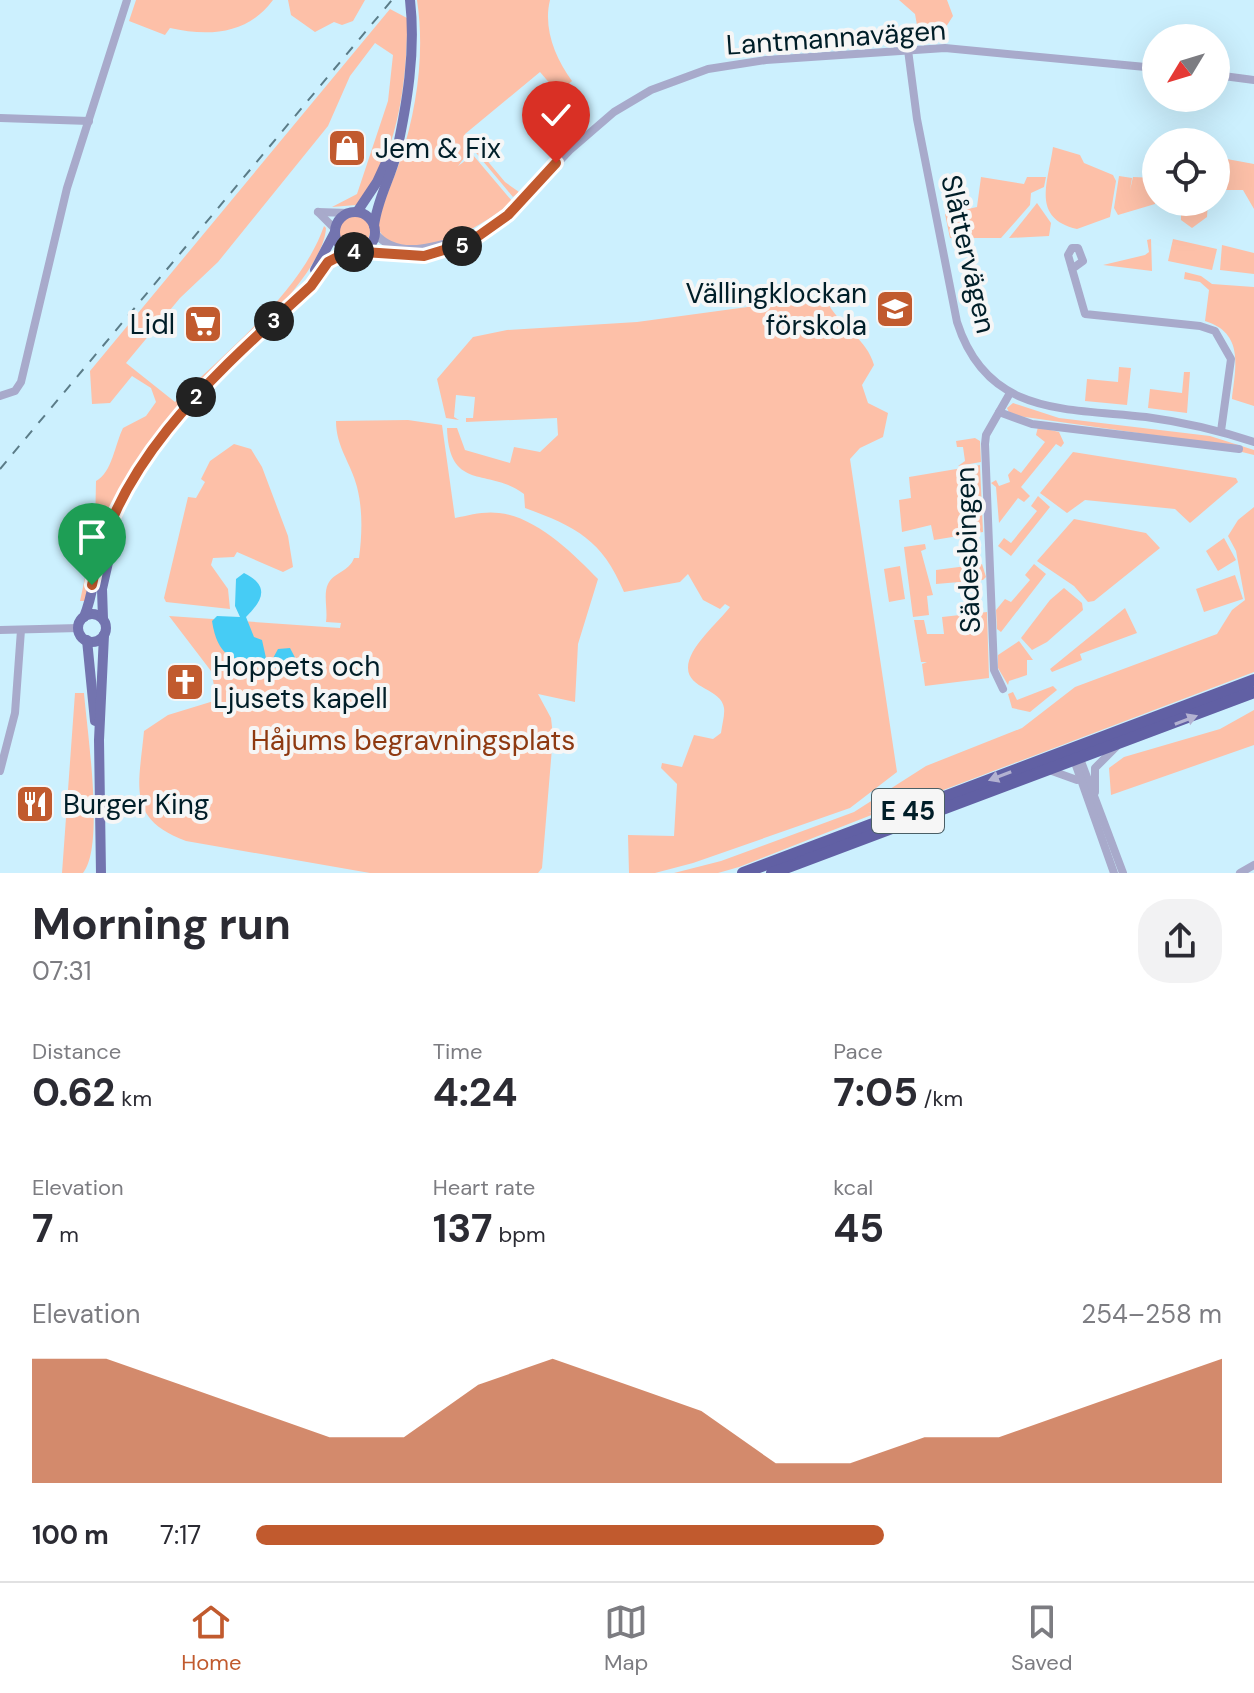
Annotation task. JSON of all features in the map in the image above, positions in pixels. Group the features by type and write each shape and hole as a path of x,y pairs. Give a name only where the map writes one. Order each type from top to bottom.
{"highway":[{"name":"E 45","path":"743,873 1076,757 1254,680"},
{"name":"E 45","path":"772,873 1052,771 1076,757 1117,746 1254,692"}],"main road":[{"path":"99,740 90,692 87,640 81,622 106,535 150,451 182,412 300,296 328,262 349,251 363,250 371,243 398,136 412,64 410,0"},
{"path":"300,296 339,219 352,212 377,182 398,136"},
{"path":"352,212 369,218 374,230"},
{"path":"335,231 339,244 349,251"},
{"path":"101,873 99,740 106,627 101,606 106,565 125,496"},
{"path":"81,622 94,614 103,619"},
{"path":"87,640 97,640 104,635"},
{"path":"102,828 108,873"}],"street":[{"path":"0,396 15,391 21,382 51,243 127,0"},
{"name":"Lantmannavägen","path":"363,250 424,256 457,247 481,235 508,215 599,123 635,98 675,79 740,62 908,50 983,51 1142,67"},
{"name":"Slåttervägen","path":"908,50 917,119 957,322 975,361 1010,393 1039,405 1196,424 1254,442"},
{"path":"1230,77 1254,80"},
{"path":"0,118 89,121"},
{"path":"335,231 318,212 352,212"},
{"name":"Lantmannavägen","path":"374,230 386,243 415,249 481,235"},
{"path":"1072,269 1085,314 1200,326 1222,337 1231,359 1221,431"},
{"name":"Sädesbingen","path":"1003,689 994,670 985,444 1010,393"},
{"path":"999,412 1032,424 1239,449"},
{"path":"0,630 81,622"},
{"path":"0,771 15,713 21,630"},
{"path":"1096,801 1095,768 1117,746"},
{"path":"1076,757 1079,781 1114,873"},
{"path":"1076,757 1123,873"},
{"path":"1052,771 1079,781"},
{"path":"1240,873 1254,865"}],"green space":[{"path":"136,0 273,0 252,20 240,26 214,32 170,28 165,35 129,21"},
{"path":"288,0 365,0 353,21 342,25 334,22 315,32 291,15"},
{"path":"417,0 550,0 549,32 560,63 572,81 558,93 540,72 465,134 505,182 519,192 513,197 472,148 458,166 473,155 512,201 465,232 424,246 405,247 389,241 378,228 407,139 415,100 420,60"},
{"path":"899,0 947,0 953,16 942,33 928,39 919,36 915,14"},
{"path":"390,9 407,18 405,65 398,117 391,142 370,187 356,205 332,207 357,194 388,101 393,55 375,43 350,76 328,126 218,262 180,298 126,363 175,402 280,298 313,251 324,226 326,228 319,251 304,277 255,334 175,413 143,452 110,513 95,557 85,601 80,601 95,531 96,481 106,472 123,428 146,416 156,402 151,388 132,376 110,403 92,404 90,371"},
{"path":"1053,147 1080,155 1084,163 1113,175 1116,181 1110,217 1077,229 1053,217 1048,208 1046,186"},
{"path":"1230,160 1254,164 1254,209 1243,190 1230,190"},
{"path":"1119,176 1132,178 1130,190 1133,177 1142,177 1142,208 1118,215 1114,208"},
{"path":"981,177 1024,184 1027,177 1046,177 1044,187 1031,193 1030,205 1001,238 950,238 945,214 977,207"},
{"path":"1037,203 1051,223 1049,236 1009,238"},
{"path":"354,215 365,220 370,231 365,242 354,247 343,242 338,231 343,220"},
{"path":"1181,216 1207,216 1192,228 1181,220"},
{"path":"1151,239 1152,271 1103,265 1145,255 1149,252 1147,240"},
{"path":"1173,239 1217,249 1212,270 1168,261"},
{"path":"1222,245 1254,253 1254,274 1220,270"},
{"path":"1185,272 1201,276 1212,284 1254,287 1254,406 1232,399 1235,352 1232,342 1218,326 1205,321 1209,290 1200,282 1184,279"},
{"path":"785,302 829,305 871,356 874,365 862,385 868,403 888,413 883,437 860,448 850,459 897,772 850,808 693,863 655,873 629,873 628,835 674,836 677,784 661,768 662,763 682,767 694,735 713,739 721,733 722,702 693,680 688,668 698,644 730,607 725,604 720,609 703,600 688,574 680,582 624,592 607,560 586,538 559,522 525,508 524,494 511,486 463,470 455,462 449,448 447,428 457,428 465,450 510,463 514,447 540,452 558,435 557,418 466,422 466,418 473,418 475,397 456,395 454,417 459,420 446,418 437,379 473,337 507,330 637,322"},
{"path":"1119,367 1131,368 1127,405 1085,401 1087,379 1118,382"},
{"path":"1184,372 1190,372 1187,413 1148,408 1150,389 1182,393"},
{"path":"1013,403 1059,418 1210,436 1254,450 1254,455 1202,442 1010,415 1007,408"},
{"name":"Håjums begravningsplats","path":"408,420 442,425 455,518 493,513 526,521 566,548 598,579 578,644 575,702 538,694 551,718 553,736 542,868 538,873 370,873 186,841 167,832 153,822 141,798 139,784 144,731 168,715 217,700 211,671 169,616 340,628 341,623 326,622 327,588 354,558 359,558 361,523 357,487 338,439 336,421"},
{"path":"1038,427 1059,432 1064,443 1061,447 1056,444 1021,487 1030,496 1024,502 1018,498 999,523 996,487 991,483 996,480 999,486 1010,482 1008,475 1014,468 1021,473 1045,442 1036,435"},
{"path":"975,438 980,441 981,462 958,466 965,461 963,447 957,447 956,441"},
{"path":"234,444 251,449 262,467 288,536 293,567 283,572 237,552 234,557 213,558 211,565 228,589 230,609 166,602 164,598 188,497 196,498 205,482 201,479 210,461"},
{"path":"1073,452 1236,478 1238,482 1190,523 1175,509 1085,500 1067,513 1040,493"},
{"path":"980,465 983,532 934,540 931,525 902,532 899,500 911,498 909,477"},
{"path":"1038,496 1050,507 1011,556 998,546 1004,538 1011,543 1037,511 1031,506"},
{"path":"1254,507 1254,672 878,814 868,812 874,814 739,867 718,873 674,873 721,861 854,812 926,766 1022,728 1075,687 1217,634 1232,610 1245,600 1236,551 1228,536 1238,520"},
{"path":"1074,519 1146,533 1160,548 1094,601 1088,602 1074,586 1037,561"},
{"path":"1224,538 1236,560 1218,571 1206,551"},
{"path":"925,544 926,549 921,551 933,595 927,596 929,615 913,617 904,547"},
{"path":"982,564 986,577 983,580 936,584 936,570"},
{"path":"1034,564 1046,574 1001,632 997,629 996,610 1005,599 1011,602 1030,580 1025,575"},
{"path":"900,566 905,599 889,602 884,569"},
{"path":"1235,575 1243,599 1204,612 1196,589"},
{"path":"1064,588 1082,603 1083,610 1047,642 1032,650 1021,638 1050,600"},
{"path":"1125,608 1137,633 1080,654 1082,660 1052,672 1050,669"},
{"path":"987,612 989,678 925,686 922,664 927,662 921,662 914,620 924,620 927,634 944,634 942,617"},
{"path":"1019,641 1033,660 1027,660 1027,675 1009,681 1008,685 998,668 998,655"},
{"path":"1053,686 1057,690 1030,712 1012,708 1008,694 1013,692 1017,700"},
{"path":"75,693 84,693 93,787 93,839 83,873 62,873"},
{"path":"1254,710 1254,745 1111,795 1109,768 1124,757 1220,729"}],"water":[{"path":"244,573 261,588 260,599 246,617 254,637 262,640 266,658 272,660 278,649 290,648 300,667 293,677 276,668 234,658 226,653 215,636 212,621 217,616 240,617 235,606 236,579"}],"railway":[{"path":"0,469 392,0"}],"place":[{"name":"Jem & Fix","path":"347,148"},
{"name":"Vällingklockan förskola","path":"895,309"},
{"name":"Lidl","path":"203,324"},
{"name":"Hoppets och Ljusets kapell","path":"185,682"},
{"name":"Burger King","path":"35,804"}],"route":[{"path":"92,585 106,535 150,451 215,378 311,286 328,262 349,251 424,256 470,242 508,215 556,163"}]}
